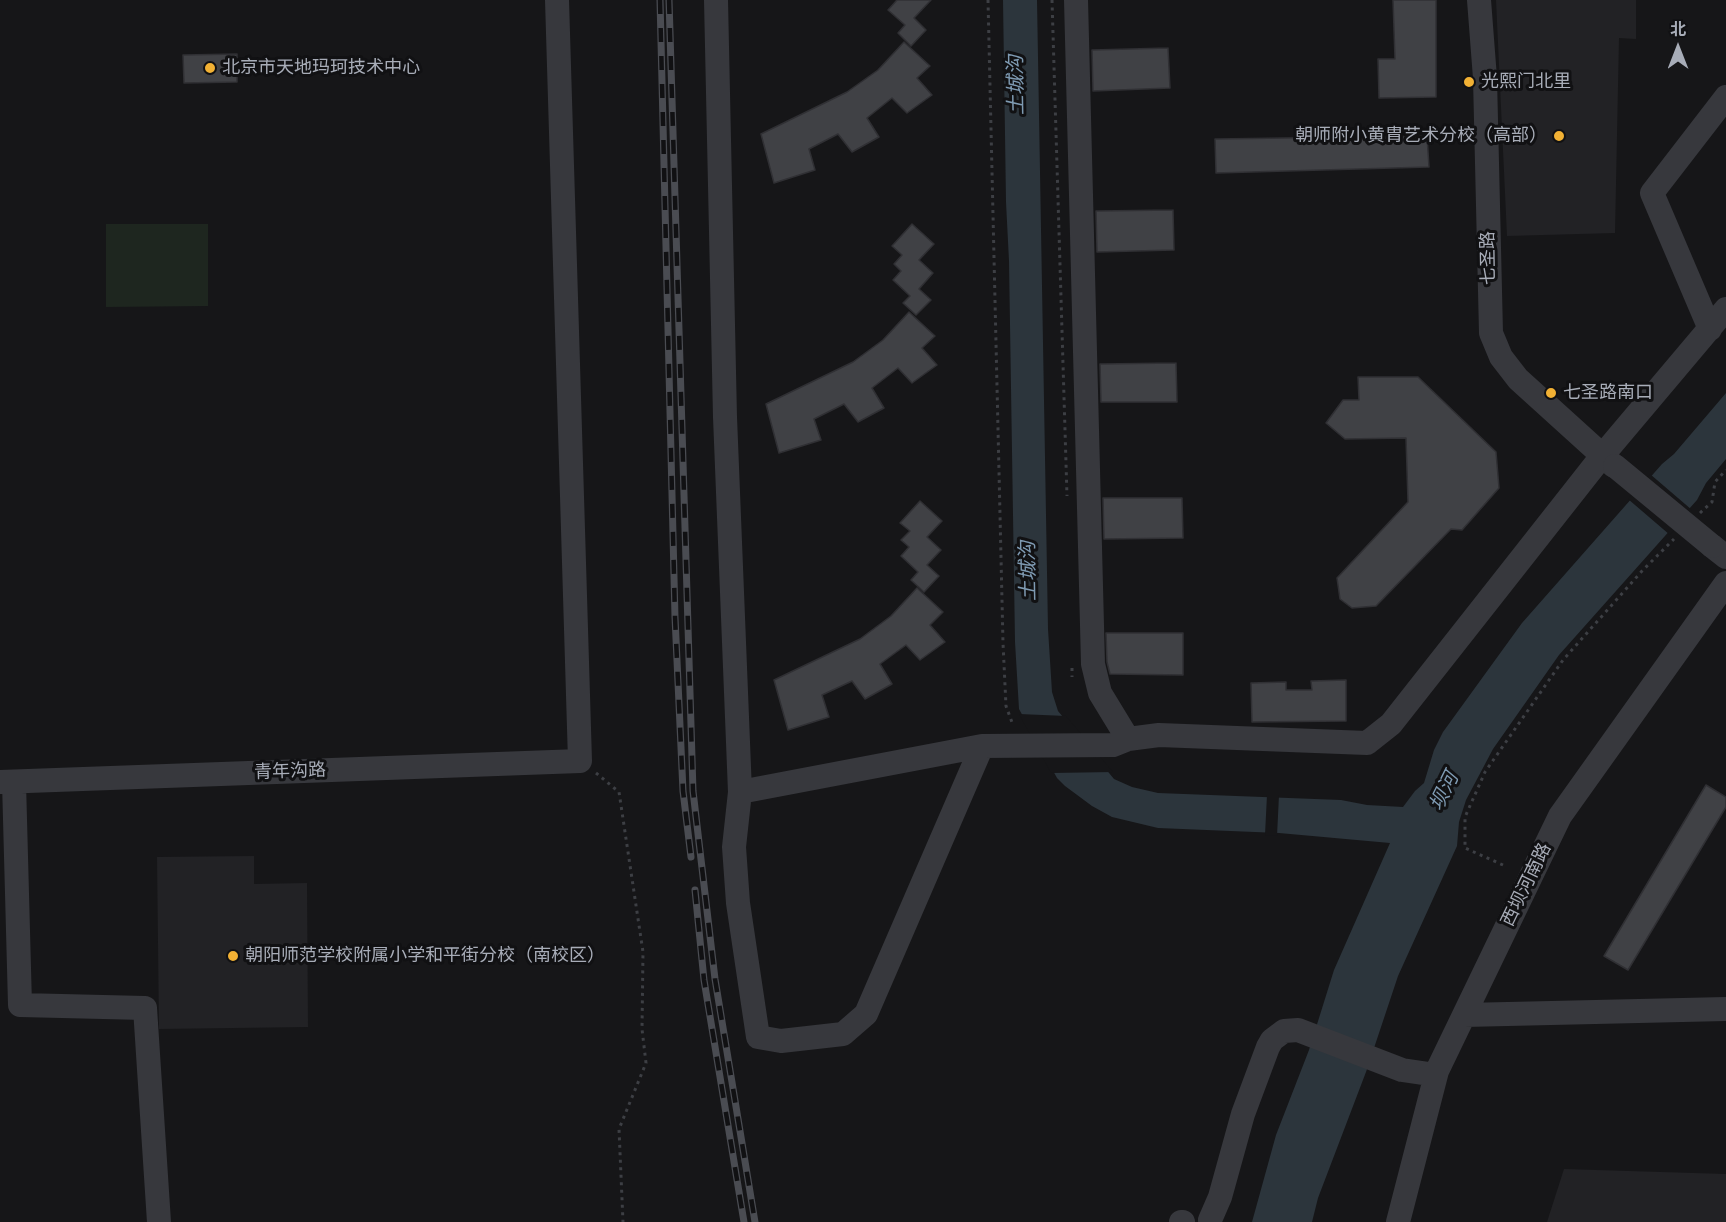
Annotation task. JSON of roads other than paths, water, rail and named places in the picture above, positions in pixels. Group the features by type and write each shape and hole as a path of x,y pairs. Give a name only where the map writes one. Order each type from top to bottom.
{"street":[{"name":"青年沟路","path":"7,782 580,761 557,0"},
{"path":"716,0 725,417 740,792 734,847 738,903 759,1037 781,1041 843,1034 866,1014 982,746"},
{"path":"1076,0 1093,664 1100,693 1120,742"},
{"name":"七圣路","path":"1479,0 1485,78 1491,333 1501,357 1518,379 1609,461 1719,552"},
{"path":"1710,329 1652,193 1726,97"},
{"path":"740,792 982,746 1016,736 1120,742 1159,735 1367,743 1391,724 1609,461 1726,309"},
{"name":"西坝河南路","path":"1398,1222 1436,1075 1560,816 1726,583"},
{"path":"7,782 20,1005 145,1008 159,1222"},
{"path":"1464,1015 1726,1009"},
{"path":"1208,1221 1220,1197 1243,1114 1268,1047 1272,1040 1284,1031 1298,1030 1402,1070 1436,1075"}],"water":[{"path":"1003,0 1037,0 1048,629 1052,692 1058,711 1114,779 1132,787 1158,793 1341,800 1367,805 1403,807 1424,783 1434,750 1443,732 1522,623 1726,393 1726,459 1706,483 1697,500 1559,655 1493,749 1466,800 1459,822 1457,846 1398,976 1366,1072 1318,1198 1312,1222 1252,1222 1276,1135 1309,1050 1334,970 1390,843 1279,833 1158,828 1112,817 1092,806 1057,778 1019,709 1015,642"}],"railway":[{"path":"660,0 675,617 683,791 691,857"},
{"path":"669,0 693,791 715,979 755,1222"},
{"path":"695,890 704,980 744,1222"}],"place":[{"name":"北京市天地玛珂技术中心","path":"210,68"},
{"name":"光熙门北里","path":"1469,82"},
{"name":"朝师附小黄胄艺术分校（高部）","path":"1559,136"},
{"name":"七圣路南口","path":"1551,393"},
{"name":"朝阳师范学校附属小学和平街分校（南校区）","path":"233,956"}],"water label":[{"name":"土城沟","path":"1017,85"},
{"name":"土城沟","path":"1029,571"},
{"name":"坝河","path":"1445,792"}]}
